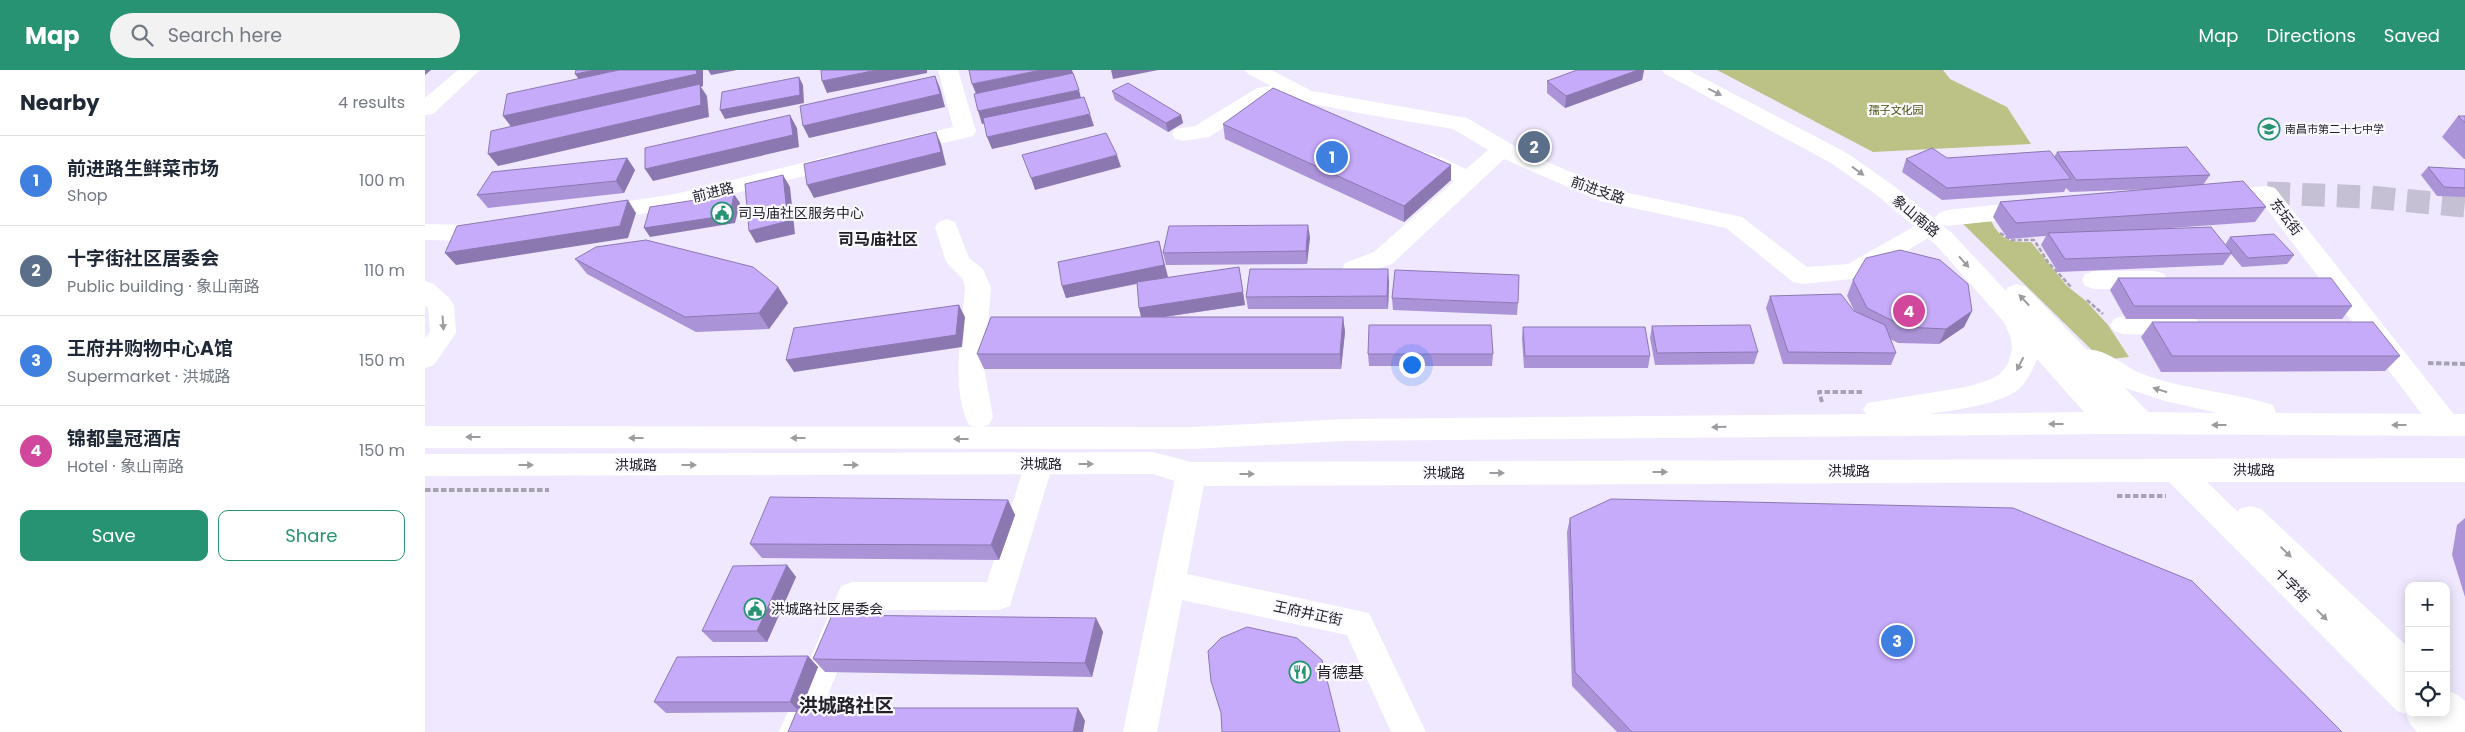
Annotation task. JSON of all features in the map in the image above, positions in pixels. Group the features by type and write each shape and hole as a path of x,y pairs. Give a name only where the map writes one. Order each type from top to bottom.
{"main road":[{"path":"425,109 471,70"},
{"name":"前进路","path":"578,216 675,201 965,131 948,70"},
{"name":"前进支路","path":"1255,70 1299,95 1364,108 1459,122 1520,159 1608,196 1734,222 1802,276 1853,272 1938,222"},
{"name":"象山南路","path":"1672,70 1839,158 1886,191 1938,222 1944,239 2110,424"},
{"name":"象山南路","path":"1708,70 1868,154 2070,348 2142,424"},
{"path":"1183,134 1201,132 1264,92 1299,95"},
{"path":"1299,95 1287,101 1342,124"},
{"path":"1397,148 1469,179"},
{"path":"1354,269 1383,258 1503,149"},
{"name":"东坛街","path":"2198,197 2267,193 2371,328 2455,425"},
{"path":"1938,222 1986,214 2053,207"},
{"path":"425,232 472,233 511,227"},
{"path":"947,227 958,262 974,275 978,288 971,368 979,417"},
{"path":"2303,279 2333,279"},
{"path":"2086,290 2174,280"},
{"path":"425,290 441,305 443,333 425,358"},
{"path":"1758,426 1936,403 1978,394 2008,383 2020,367 2025,356 2025,343 2016,318"},
{"path":"2123,325 2212,326"},
{"path":"2341,328 2371,328"},
{"path":"2070,348 2130,380 2165,391 2328,425"},
{"name":"洪城路","path":"425,437 1193,438 1343,430 2110,424 2455,425"},
{"name":"洪城路","path":"425,465 1153,463 1191,474 2465,470"},
{"path":"796,732 852,596 999,596 1039,464"},
{"name":"十字街","path":"2187,470 2405,666"},
{"name":"十字街","path":"2187,470 2405,696"},
{"path":"1140,732 1191,474"},
{"name":"王府井正街","path":"1169,584 1358,623 1409,732"},
{"path":"2450,710 2465,724"},
{"path":"2426,717 2441,732"}],"path":[{"path":"1986,214 2006,238 2034,240 2048,262 2086,290 2113,326 2123,325"},
{"path":"1819,392 1871,392"}],"green space":[{"name":"孺子文化园","path":"1717,70 1943,70 1950,79 2007,107 2031,144 1873,152"},
{"path":"1991,221 1999,233 2007,239 2017,242 2031,242 2067,286 2086,301 2108,325 2129,357 2102,360 1963,224"}],"building":[{"path":"576,70 595,70 575,74"},
{"path":"619,70 696,70 697,74 503,116 507,94"},
{"path":"821,70 877,70 822,81"},
{"path":"969,70 1041,70 972,84"},
{"path":"1577,70 1638,70 1566,96 1547,81"},
{"path":"1073,73 1079,90 978,111 974,94"},
{"path":"935,76 940,94 803,126 800,106"},
{"path":"799,77 800,95 720,110 722,92"},
{"path":"1128,83 1181,115 1166,123 1112,91"},
{"path":"700,84 701,105 488,154 491,131"},
{"path":"1273,88 1451,165 1404,206 1223,124"},
{"path":"1084,97 1090,114 987,137 983,118"},
{"path":"790,115 793,135 645,169 645,148"},
{"path":"2458,116 2465,116 2465,123"},
{"path":"936,132 941,152 807,185 804,164"},
{"path":"1106,133 1117,155 1031,178 1022,155"},
{"path":"2187,147 2210,175 2076,180 2057,152"},
{"path":"1932,148 1947,158 2050,151 2071,179 1947,188 1906,159"},
{"path":"627,158 616,181 477,195 492,172"},
{"path":"2428,167 2465,169 2465,188 2444,187"},
{"path":"783,175 788,221 749,231 745,184"},
{"path":"2243,181 2266,207 2016,223 2000,202"},
{"path":"734,194 730,215 644,228 650,207"},
{"path":"628,200 620,226 445,253 457,226"},
{"path":"1308,225 1306,251 1163,253 1169,226"},
{"path":"2211,227 2232,253 2065,259 2048,233"},
{"path":"2274,234 2294,255 2248,258 2230,237"},
{"path":"646,240 753,267 778,287 759,313 685,317 575,259 596,247"},
{"path":"1159,241 1164,265 1062,286 1058,262"},
{"path":"1900,250 1940,260 1968,284 1972,311 1946,329 1905,327 1867,308 1853,280 1866,258"},
{"path":"1239,267 1243,292 1139,308 1137,282"},
{"path":"1250,269 1388,269 1387,296 1246,297"},
{"path":"1395,270 1519,275 1518,303 1392,298"},
{"path":"2118,278 2331,278 2352,306 2134,306"},
{"path":"1841,294 1854,311 1885,325 1896,353 1788,352 1770,296"},
{"path":"959,305 956,335 786,360 794,328"},
{"path":"991,317 1343,317 1340,354 977,354"},
{"path":"2152,322 2373,322 2400,356 2172,356"},
{"path":"1369,325 1491,325 1493,354 1368,354"},
{"path":"1750,325 1758,352 1657,353 1652,326"},
{"path":"1523,327 1645,327 1650,356 1525,356"},
{"path":"770,497 1008,500 991,545 750,544"},
{"path":"1611,499 2013,508 2192,581 2342,732 1632,732 1575,672 1570,518"},
{"path":"787,565 757,631 702,631 733,566"},
{"path":"832,615 1096,618 1085,663 813,659"},
{"path":"1247,627 1297,638 1322,660 1340,732 1222,732 1221,713 1211,681 1208,651 1221,638"},
{"path":"808,656 790,702 654,702 677,657"},
{"path":"798,708 1078,708 1073,732 788,732"}],"tunnel":[{"path":"2267,193 2369,197 2465,206"}],"place":[{"name":"南昌市第二十七中学","path":"2269,129"},
{"name":"十字街社区居委会","path":"1534,147"},
{"name":"前进路生鲜菜市场","path":"1332,157"},
{"name":"司马庙社区服务中心","path":"722,213"},
{"name":"锦都皇冠酒店","path":"1909,311"},
{"name":"洪城路社区居委会","path":"755,609"},
{"name":"王府井购物中心A馆","path":"1897,641"},
{"name":"肯德基","path":"1300,672"}],"district":[{"name":"司马庙社区","path":"878,239"},
{"name":"洪城路社区","path":"846,705"}]}
